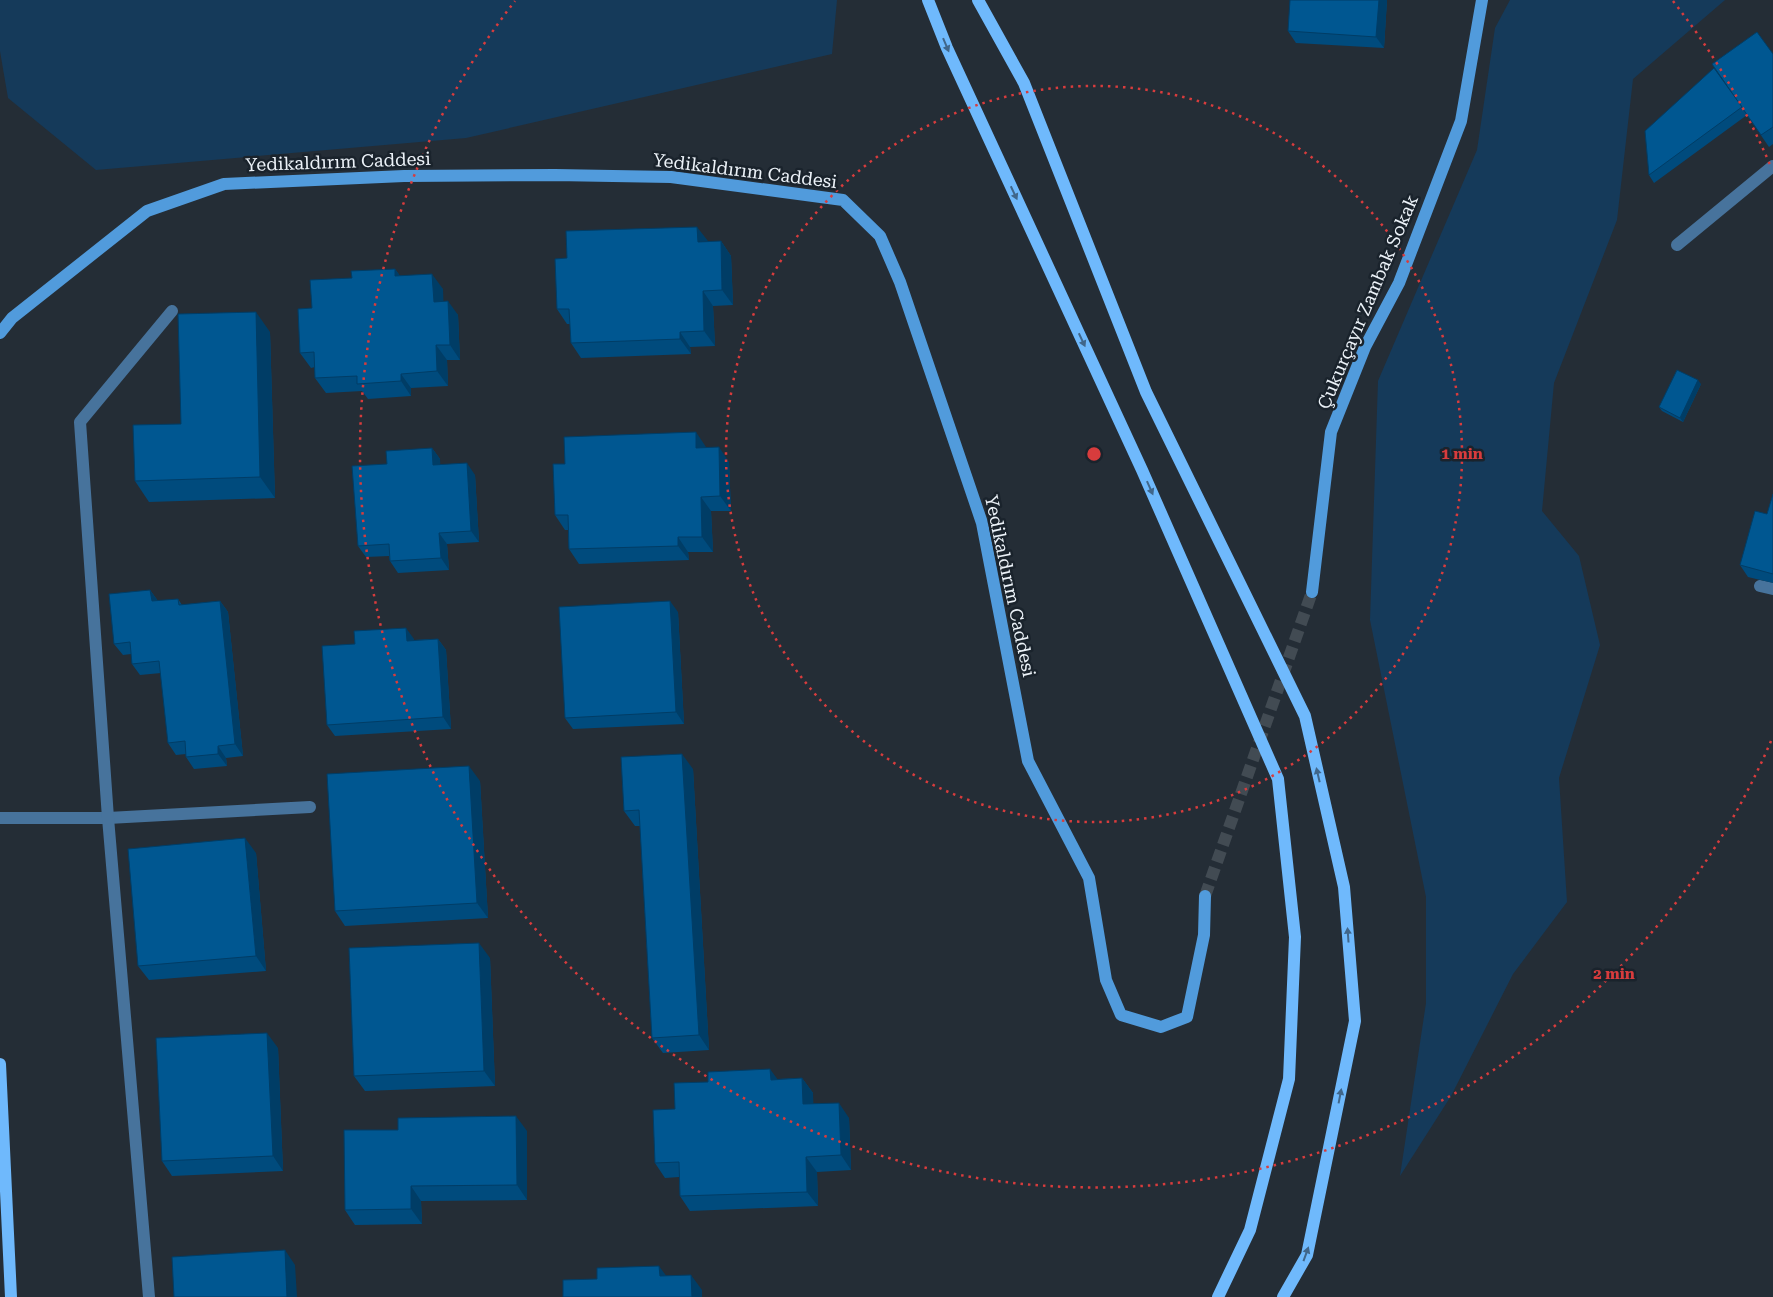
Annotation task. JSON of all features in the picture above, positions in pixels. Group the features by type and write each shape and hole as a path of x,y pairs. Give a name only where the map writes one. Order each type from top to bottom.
{"main road":[{"path":"928,0 947,48 1142,470 1278,779 1295,936 1290,1079 1250,1230 1218,1297"},
{"path":"978,0 1024,83 1146,392 1305,716 1344,886 1355,1021 1307,1256 1283,1297"},
{"path":"0,1064 11,1297"}],"street":[{"name":"Çukurçayır Zambak Sokak","path":"1312,592 1331,432 1365,347 1399,283 1461,120 1482,0"},
{"path":"1676,244 1773,166"},
{"name":"Yedikaldırım Caddesi","path":"0,333 12,318 147,211 224,184 404,176 555,175 671,177 843,200 880,236 900,282 982,523 1028,761 1089,878 1106,980 1121,1015 1161,1027 1187,1017 1204,934 1205,896"},
{"path":"149,1297 108,818 80,422 172,311"},
{"path":"0,818 108,818 310,807"}],"shaded area":[{"path":"0,0 837,0 832,54 466,138 96,170 8,98 0,51"},
{"path":"1510,0 1725,0 1633,79 1617,220 1554,383 1542,511 1579,556 1600,645 1559,778 1567,902 1513,974 1451,1096 1400,1176 1426,1003 1426,897 1370,620 1378,381 1477,150 1495,28"}],"building":[{"path":"1290,0 1379,0 1376,37 1288,31"},
{"path":"1757,32 1773,54 1773,127 1761,135 1712,64"},
{"path":"1714,68 1742,107 1649,175 1645,131"},
{"path":"697,227 698,242 721,241 722,290 703,291 704,331 680,332 680,339 571,343 569,309 557,309 555,259 567,258 566,231"},
{"path":"395,269 395,276 432,274 434,302 448,301 450,345 436,345 437,371 401,374 401,381 357,384 357,376 315,378 314,352 300,353 298,309 312,308 310,280 352,278 351,271"},
{"path":"256,312 260,477 135,481 133,425 181,424 178,314"},
{"path":"1677,370 1698,380 1680,418 1659,407"},
{"path":"696,432 696,448 719,447 720,496 701,497 702,537 678,537 678,546 569,549 568,515 555,515 553,464 565,464 564,437"},
{"path":"432,448 433,465 467,463 471,531 439,533 441,558 390,561 389,544 358,546 352,466 387,464 386,451"},
{"path":"1773,494 1773,574 1740,565 1755,511 1767,514"},
{"path":"150,590 152,601 178,599 179,605 220,601 235,744 218,746 218,754 186,757 185,741 168,743 159,661 132,664 130,642 114,644 109,594"},
{"path":"670,601 676,712 565,718 559,607"},
{"path":"406,628 407,641 438,639 443,717 327,725 322,646 355,644 354,631"},
{"path":"682,754 699,1035 652,1038 639,810 624,811 621,757"},
{"path":"469,766 477,903 335,911 327,774"},
{"path":"245,838 256,956 138,966 128,849"},
{"path":"479,943 484,1071 354,1076 349,948"},
{"path":"267,1033 273,1156 162,1161 156,1038"},
{"path":"770,1069 771,1080 802,1078 803,1104 839,1103 841,1155 806,1157 807,1192 680,1196 679,1162 655,1163 653,1110 675,1109 674,1083 708,1082 708,1072"},
{"path":"516,1116 517,1185 411,1186 411,1209 345,1210 344,1130 398,1130 398,1118"},
{"path":"285,1250 287,1297 174,1297 172,1257"},
{"path":"659,1266 660,1276 691,1275 692,1297 563,1297 563,1280 597,1279 597,1268"}],"tunnel":[{"path":"1205,896 1312,592"}]}
